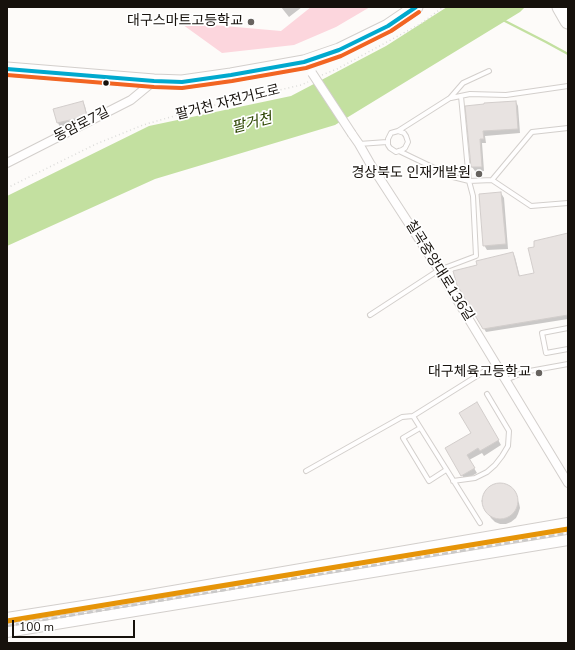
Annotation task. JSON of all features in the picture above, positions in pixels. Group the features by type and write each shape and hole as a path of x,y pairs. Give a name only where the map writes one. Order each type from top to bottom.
{"highway":[{"path":"560,7 568,21"}],"main road":[{"path":"7,69 182,82 231,75 304,62 339,50 388,26 416,7"}],"street":[{"name":"칠곡중앙대로136길","path":"304,62 359,144 439,270 568,483"},
{"name":"동암로7길","path":"7,163 131,100 154,81"},
{"path":"7,618 124,600 568,523"},
{"path":"7,632 568,540"}],"lane":[{"path":"489,71 463,83 450,98 398,131 391,133 387,142 390,148 453,177 469,181 492,180 531,206 568,203"},
{"path":"450,98 470,94 506,95 568,86"},
{"path":"370,315 439,270 476,256 473,196 469,181 461,96"},
{"path":"492,180 532,132 568,128"},
{"path":"398,131 406,136 408,142 405,148 399,152"},
{"path":"359,144 387,142"},
{"path":"568,328 542,333 546,353 568,349"},
{"path":"306,471 402,417 413,416 496,364"},
{"path":"506,380 524,372 568,364"},
{"path":"453,481 475,478 487,472 495,465 508,446 510,431 487,394"},
{"path":"413,416 480,523"},
{"path":"420,428 403,438 406,444 429,481 446,470"}],"path":[{"path":"322,75 337,69 422,23 443,7"},
{"name":"팔거천 자전거도로","path":"7,188 96,144 143,125 202,108 294,87 308,82"}],"shaded area":[{"path":"311,7 370,7 336,27 294,45 222,53 179,22 281,31"}],"water":[{"name":"팔거천","path":"447,7 525,7 520,12 335,125 155,179 7,246 7,196 149,126 291,96 386,46"}],"building":[{"path":"83,101 87,116 57,123 53,109"},
{"path":"516,101 518,129 483,131 484,139 480,139 482,167 471,167 465,106"},
{"path":"501,192 506,244 483,246 479,194"},
{"path":"568,233 568,315 483,329 457,285 453,271 477,265 476,261 513,252 519,276 534,273 528,248 534,247 534,241"},
{"path":"477,402 499,440 480,451 478,448 467,455 475,468 461,476 445,448 471,433 459,413"},
{"path":"500,483 513,488 518,501 513,514 500,519 487,514 482,501 487,488"}],"waterway":[{"path":"503,20 568,54"}],"railway":[{"path":"7,626 568,533"}],"transit line":[{"path":"7,69 182,82 231,75 304,62 339,50 388,26 416,7"},
{"path":"7,75 182,88 232,81 306,68 341,56 391,31 419,12"},
{"path":"7,621 568,529"}],"place":[{"name":"대구스마트고등학교","path":"251,22"},
{"name":"경상북도 인재개발원","path":"479,174"},
{"name":"대구체육고등학교","path":"539,373"}]}
